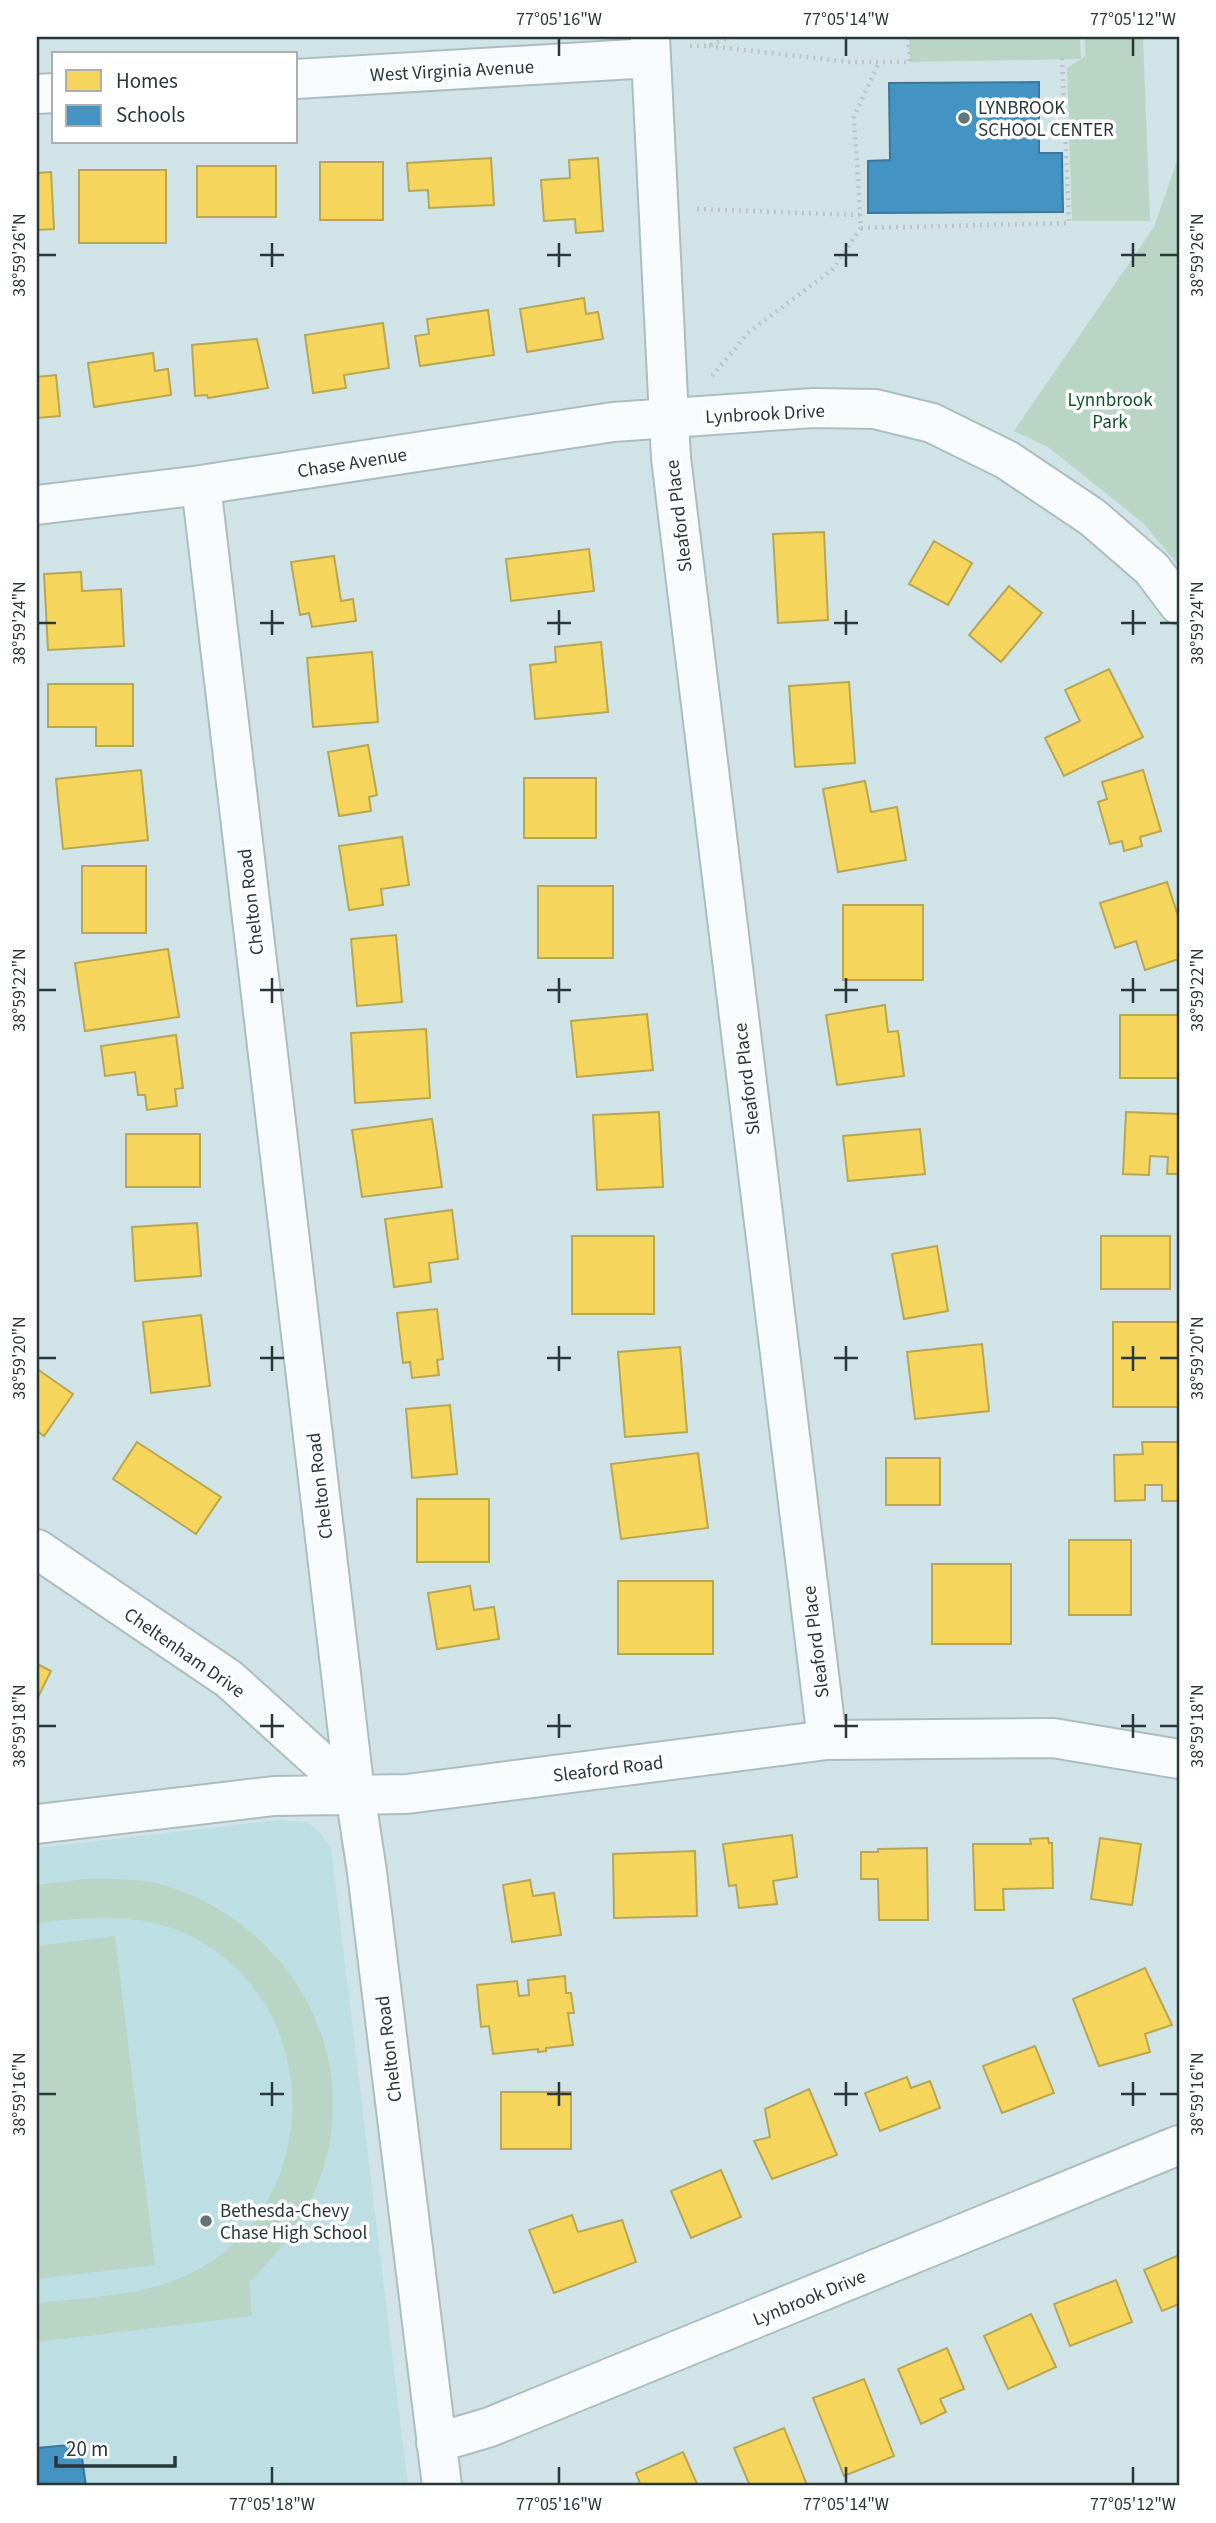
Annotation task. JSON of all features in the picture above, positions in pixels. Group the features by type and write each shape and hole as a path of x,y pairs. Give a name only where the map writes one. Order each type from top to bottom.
{"street":[{"name":"West Virginia Avenue","path":"298,79 650,48"},
{"path":"650,48 668,418"},
{"name":"Lynbrook Drive","path":"668,418 813,408 875,410 932,423 1007,460 1092,517 1152,569 1179,605"},
{"name":"Chase Avenue","path":"37,505 201,485 613,422 668,418"},
{"name":"Sleaford Place","path":"668,418 827,1740"},
{"name":"Chelton Road","path":"201,485 355,1793 442,2486"},
{"name":"Cheltenham Drive","path":"37,1549 229,1679 355,1793"},
{"name":"Sleaford Road","path":"37,1824 274,1796 407,1794 827,1740 1053,1738 1179,1759"},
{"name":"Lynbrook Drive","path":"436,2443 490,2427 1179,2145"}],"path":[{"path":"709,46 821,59 910,62 908,37"},
{"path":"861,228 1069,223 1062,58"},
{"path":"707,380 749,332 832,270 861,228 854,117 879,62"},
{"path":"657,208 860,215"}],"shaded area":[{"name":"Bethesda-Chevy Chase High School","path":"278,1820 307,1822 318,1830 331,1848 408,2486 37,2486 37,1848"}],"green space":[{"path":"909,37 1080,37 1081,59 910,62"},
{"path":"1085,37 1143,37 1150,221 1072,221 1067,68 1085,56"},
{"name":"Lynnbrook Park","path":"1179,155 1179,566 1143,523 1048,447 1014,431 1154,227"},
{"path":"85,1879 134,1880 164,1885 210,1904 250,1932 284,1966 309,2006 326,2049 333,2096 329,2144 314,2193 301,2218 277,2251 249,2282 252,2316 37,2342 37,2303 142,2290 201,2268 243,2234 272,2192 288,2145 292,2094 283,2045 262,1999 228,1961 182,1932 146,1921 128,1919 74,1919 37,1923 37,1885"},
{"path":"115,1936 155,2265 37,2279 37,1946"}],"building: Homes":[{"path":"491,158 494,205 429,208 428,190 409,191 407,163"},
{"path":"598,158 603,231 576,233 575,219 544,221 541,180 570,178 569,160"},
{"path":"320,162 383,162 383,220 320,220"},
{"path":"197,166 276,166 276,217 197,217"},
{"path":"79,170 166,170 166,243 79,243"},
{"path":"51,172 54,229 37,230 37,173"},
{"path":"584,298 586,314 598,312 603,339 527,352 520,309"},
{"path":"488,310 494,355 420,366 415,336 429,334 427,319"},
{"path":"383,323 389,368 344,375 346,388 313,393 305,335"},
{"path":"257,339 268,388 208,398 207,395 195,396 192,345"},
{"path":"153,353 155,371 168,369 171,395 94,407 88,363"},
{"path":"56,375 60,416 37,418 37,377"},
{"path":"824,532 828,620 778,623 773,534"},
{"path":"934,541 972,563 948,605 909,584"},
{"path":"589,549 594,591 511,601 506,559"},
{"path":"334,556 341,601 353,599 356,621 312,627 309,613 300,615 291,562"},
{"path":"81,572 82,591 121,589 124,646 48,650 44,574"},
{"path":"1009,586 1042,613 1001,662 969,635"},
{"path":"601,642 608,712 535,719 530,665 556,662 555,647"},
{"path":"372,652 378,722 313,727 307,658"},
{"path":"1109,669 1143,737 1064,776 1045,738 1080,721 1065,690"},
{"path":"849,682 855,763 795,767 789,686"},
{"path":"48,684 133,684 133,746 96,746 96,727 48,727"},
{"path":"368,745 377,795 369,797 371,811 339,816 328,752"},
{"path":"141,770 148,840 63,849 56,779"},
{"path":"1143,770 1161,831 1140,837 1142,846 1124,851 1122,841 1110,844 1098,802 1107,799 1102,782"},
{"path":"524,778 596,778 596,838 524,838"},
{"path":"865,781 871,812 897,807 906,860 838,872 823,789"},
{"path":"402,837 409,885 381,889 383,905 349,910 339,846"},
{"path":"82,866 146,866 146,933 82,933"},
{"path":"1167,882 1179,919 1179,959 1145,970 1136,941 1115,948 1100,903"},
{"path":"538,886 613,886 613,958 538,958"},
{"path":"843,905 923,905 923,980 843,980"},
{"path":"396,935 402,1002 357,1006 351,939"},
{"path":"168,949 179,1017 85,1031 75,963"},
{"path":"885,1005 888,1032 898,1031 904,1076 837,1085 826,1015"},
{"path":"647,1014 653,1070 577,1077 571,1021"},
{"path":"1120,1015 1179,1015 1179,1078 1120,1078"},
{"path":"426,1029 430,1098 355,1103 351,1033"},
{"path":"176,1035 183,1088 175,1089 177,1106 147,1110 145,1095 138,1095 135,1072 105,1076 101,1046"},
{"path":"659,1112 663,1187 597,1190 593,1115"},
{"path":"1126,1112 1179,1114 1179,1174 1167,1174 1168,1157 1150,1156 1149,1175 1123,1174"},
{"path":"432,1119 442,1187 362,1197 352,1130"},
{"path":"920,1129 925,1174 848,1181 843,1136"},
{"path":"126,1134 200,1134 200,1187 126,1187"},
{"path":"452,1210 458,1259 429,1263 431,1282 394,1287 385,1219"},
{"path":"197,1223 201,1276 135,1281 132,1227"},
{"path":"572,1236 654,1236 654,1314 572,1314"},
{"path":"1101,1236 1170,1236 1170,1289 1101,1289"},
{"path":"937,1246 948,1311 904,1319 892,1254"},
{"path":"437,1309 443,1359 437,1360 439,1375 412,1378 410,1362 403,1363 397,1313"},
{"path":"201,1315 210,1386 151,1393 143,1322"},
{"path":"1113,1322 1179,1322 1179,1407 1113,1407"},
{"path":"982,1344 989,1411 915,1419 907,1352"},
{"path":"680,1347 687,1432 625,1437 618,1352"},
{"path":"37,1369 73,1394 44,1436 37,1431"},
{"path":"450,1405 457,1474 412,1478 406,1409"},
{"path":"137,1442 221,1497 196,1534 113,1479"},
{"path":"1142,1442 1179,1442 1179,1501 1162,1501 1162,1485 1145,1485 1145,1500 1115,1501 1114,1455 1143,1454"},
{"path":"698,1453 708,1528 621,1539 611,1464"},
{"path":"886,1458 940,1458 940,1505 886,1505"},
{"path":"417,1499 489,1499 489,1562 417,1562"},
{"path":"1069,1540 1131,1540 1131,1615 1069,1615"},
{"path":"932,1564 1011,1564 1011,1644 932,1644"},
{"path":"618,1581 713,1581 713,1654 618,1654"},
{"path":"470,1586 474,1610 494,1607 499,1639 437,1649 428,1593"},
{"path":"37,1664 51,1671 37,1699"},
{"path":"792,1835 797,1877 773,1881 777,1904 739,1908 736,1885 729,1886 723,1844"},
{"path":"1048,1838 1049,1843 1052,1843 1053,1888 1003,1889 1004,1910 975,1910 973,1844 1031,1844 1030,1839"},
{"path":"1100,1838 1141,1844 1132,1905 1091,1899"},
{"path":"927,1848 928,1920 879,1920 878,1879 861,1879 861,1852"},
{"path":"695,1851 697,1916 614,1918 613,1854"},
{"path":"530,1880 533,1896 554,1893 561,1935 512,1942 503,1885"},
{"path":"1145,1968 1172,2025 1145,2034 1150,2052 1099,2066 1073,1999"},
{"path":"565,1976 566,1993 571,1993 574,2013 568,2013 573,2045 546,2048 546,2051 538,2052 538,2049 493,2054 489,2026 481,2027 477,1985 517,1981 519,1996 529,1995 528,1980"},
{"path":"1035,2046 1054,2093 1002,2113 983,2066"},
{"path":"907,2077 911,2088 930,2081 940,2108 880,2131 865,2093"},
{"path":"809,2089 837,2155 772,2179 754,2141 770,2137 765,2109"},
{"path":"501,2092 571,2092 571,2149 501,2149"},
{"path":"721,2170 741,2217 691,2238 671,2191"},
{"path":"572,2215 578,2232 622,2220 636,2262 554,2293 529,2230"},
{"path":"1179,2255 1179,2304 1162,2311 1144,2270"},
{"path":"1116,2280 1132,2322 1070,2346 1054,2304"},
{"path":"1031,2314 1056,2367 1008,2389 984,2336"},
{"path":"947,2348 964,2389 940,2399 946,2412 921,2424 898,2369"},
{"path":"864,2379 894,2456 844,2476 813,2398"},
{"path":"784,2428 807,2485 750,2486 734,2448"},
{"path":"683,2452 698,2486 641,2486 636,2473"}],"building: Schools":[{"name":"LYNBROOK SCHOOL CENTER","path":"1039,82 1039,153 1062,153 1063,212 868,213 868,161 890,160 889,83"},
{"path":"80,2444 86,2486 37,2486 37,2448"}],"place":[{"name":"LYNBROOK SCHOOL CENTER","path":"964,118"},
{"name":"Bethesda-Chevy Chase High School","path":"206,2221"}]}
